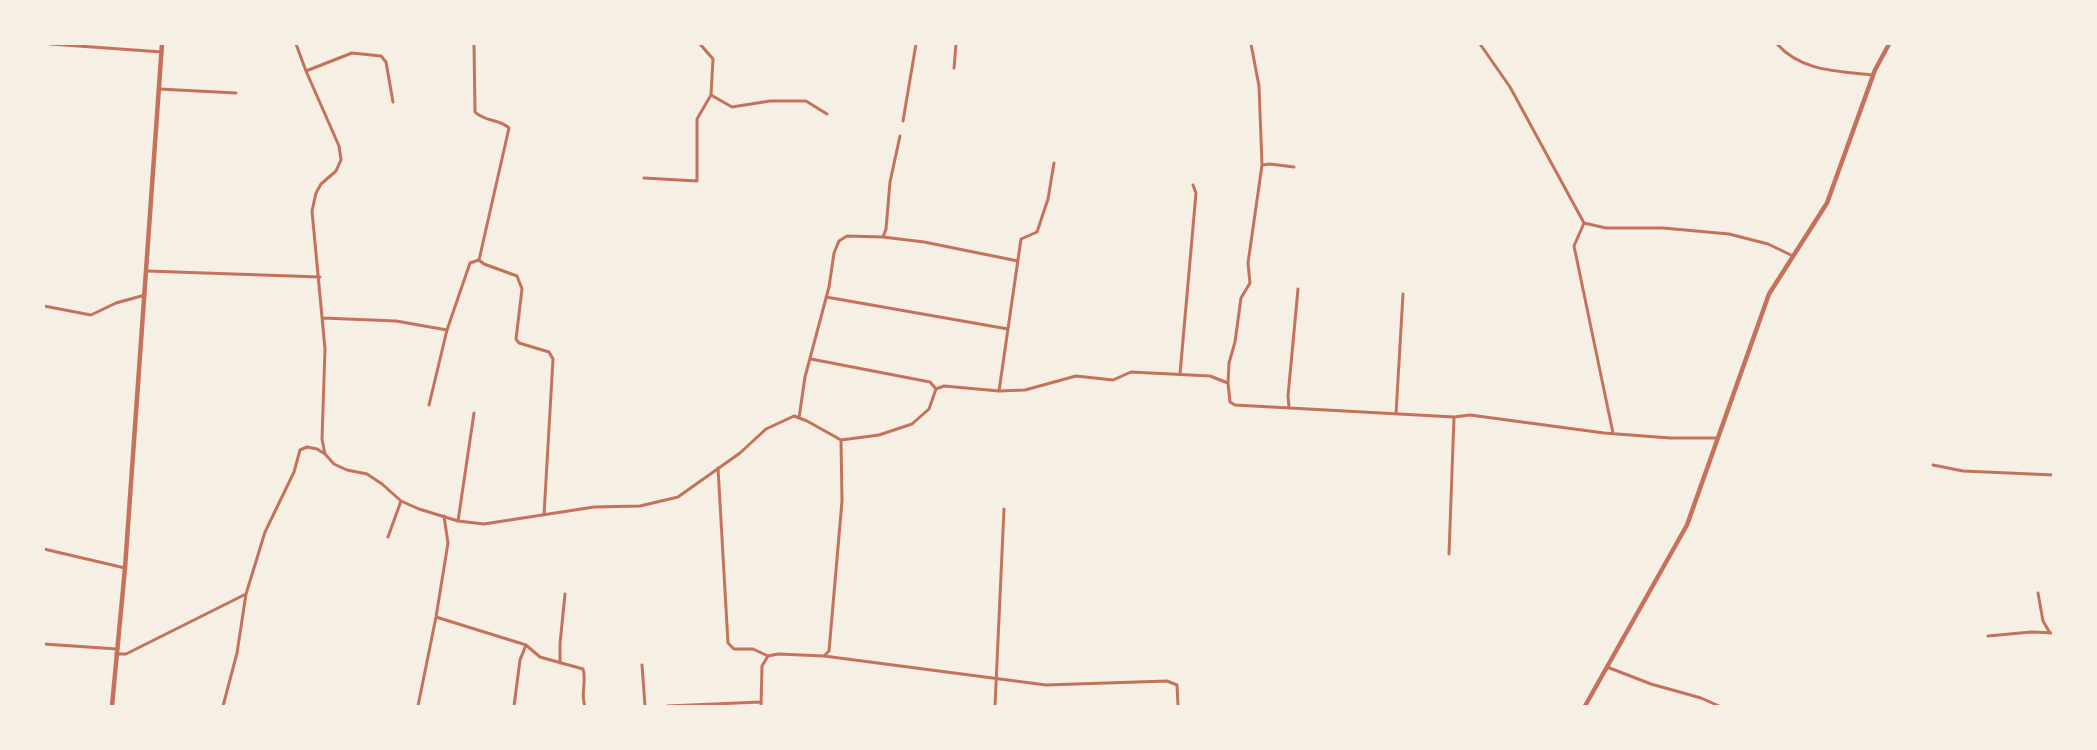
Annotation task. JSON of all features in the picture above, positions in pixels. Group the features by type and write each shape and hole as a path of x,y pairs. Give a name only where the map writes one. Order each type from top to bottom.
{"street":[{"path":"50,44 162,52"},
{"path":"112,706 125,568 162,44"},
{"path":"296,44 339,146 341,160 336,171 321,184 312,211 325,349 322,439 325,454"},
{"path":"474,44 475,112 481,118 505,124 509,128 479,260"},
{"path":"644,178 697,181 697,118 711,95 713,59 700,44"},
{"path":"903,121 916,44"},
{"path":"954,68 956,44"},
{"path":"1251,44 1259,86 1262,165 1248,263 1250,283 1241,298 1235,342 1229,363 1230,402 1235,405 1454,417 1470,415 1498,417 1612,433 1670,438 1718,438"},
{"path":"1480,44 1510,87 1584,223 1606,228 1663,228 1729,234 1768,244 1793,256"},
{"path":"1777,44 1786,54 1815,68 1873,75"},
{"path":"1585,706 1687,525 1769,294 1827,203 1873,75 1889,44"},
{"path":"306,71 352,53 381,56 386,62 393,102"},
{"path":"159,89 236,93"},
{"path":"711,95 732,106 770,101 806,100 826,114"},
{"path":"883,237 886,229 890,182 900,136"},
{"path":"999,391 1022,239 1037,232 1048,199 1054,163"},
{"path":"1262,165 1294,167"},
{"path":"1180,374 1196,193 1193,185"},
{"path":"1584,223 1574,246 1612,433"},
{"path":"799,418 810,358 838,241 847,236 883,237 924,242 1018,261"},
{"path":"429,405 447,330 470,263 479,260"},
{"path":"479,260 517,276 522,289 516,339 519,343 549,352 553,359 544,515"},
{"path":"147,271 320,277"},
{"path":"1289,407 1288,396 1298,289"},
{"path":"1396,414 1403,294"},
{"path":"44,306 92,315 116,303 145,296"},
{"path":"826,297 1009,329"},
{"path":"323,318 396,321 447,330"},
{"path":"810,358 930,382 936,389"},
{"path":"936,389 944,386 999,391 1024,390 1076,376 1113,380 1131,372 1210,376 1228,383"},
{"path":"223,706 237,653 246,594 265,532 294,472 300,450 307,447 317,449 334,464 347,470 367,474 401,501 419,509 458,521 484,524 594,507 640,506 678,497 740,453 766,429 794,416 841,440 879,435 912,424 929,409 936,389"},
{"path":"458,521 474,413"},
{"path":"1449,554 1454,417"},
{"path":"824,656 829,651 842,501 841,440"},
{"path":"1933,465 1963,471 2054,475"},
{"path":"718,468 728,643 734,649 753,649 768,656 778,654 824,656 1046,685 1167,681 1177,685 1178,706"},
{"path":"388,537 401,501"},
{"path":"995,706 1004,509"},
{"path":"418,706 448,543 444,516"},
{"path":"44,549 125,568"},
{"path":"2038,593 2043,621 2052,633"},
{"path":"44,644 126,654 246,594"},
{"path":"560,663 565,594"},
{"path":"436,617 526,645 540,657 583,669 585,675 582,700 585,706"},
{"path":"1988,636 2052,633"},
{"path":"514,706 520,660 526,645"},
{"path":"667,706 761,704 762,666 768,656"},
{"path":"642,665 645,706"},
{"path":"1607,667 1719,706"}]}
